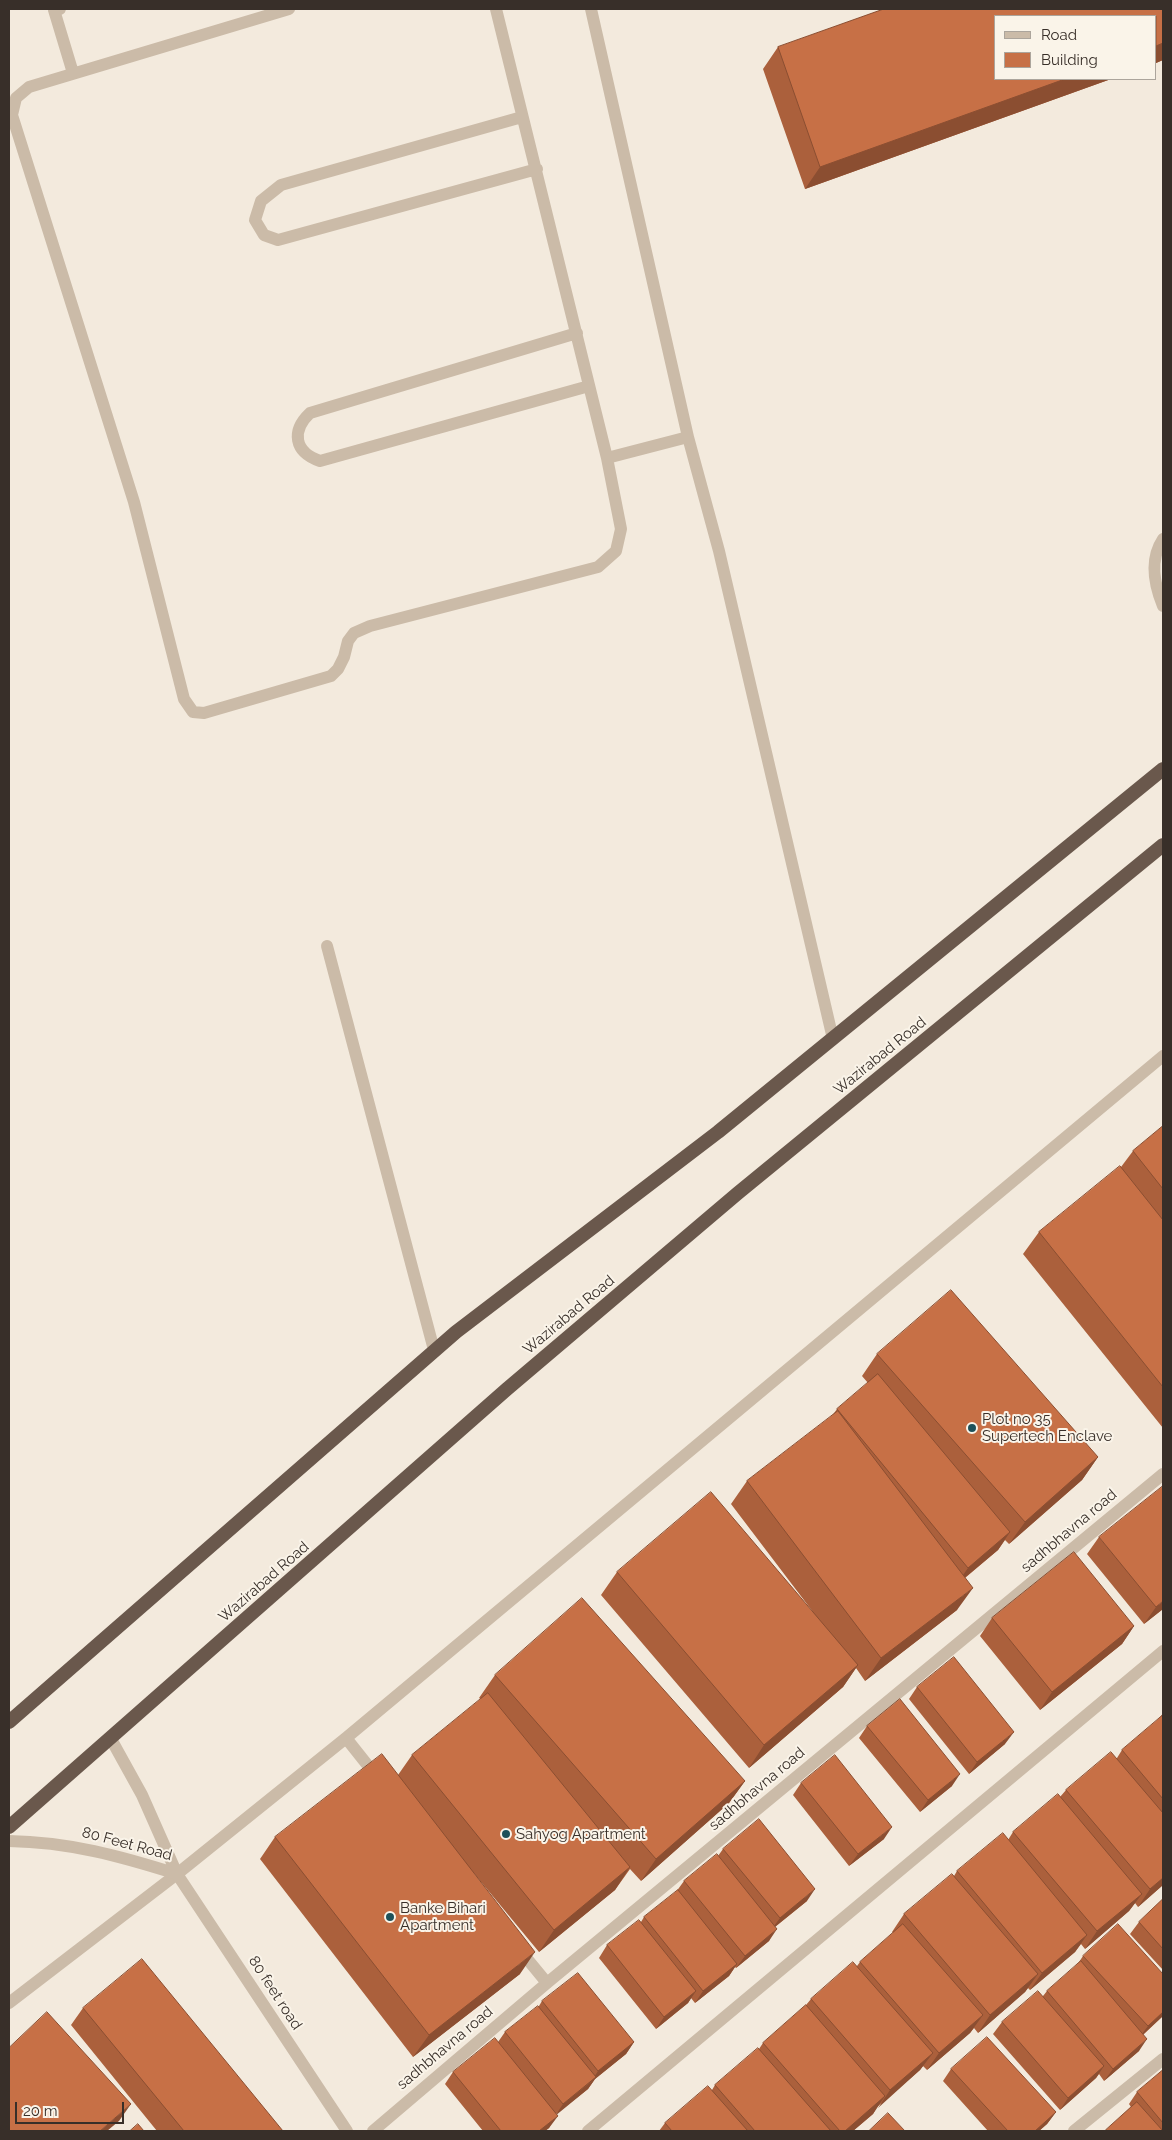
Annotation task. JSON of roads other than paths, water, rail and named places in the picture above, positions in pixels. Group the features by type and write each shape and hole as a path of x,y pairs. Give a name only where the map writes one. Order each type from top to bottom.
{"highway":[{"path":"9,1722 434,1350 718,1132 1163,769"},
{"name":"Wazirabad Road","path":"9,1827 515,1382 738,1192 1163,845"}],"street":[{"path":"56,9 73,73"},
{"path":"289,9 29,87 16,98 12,115 134,502 184,699 193,712 204,713 331,676 338,669 344,657 348,641 354,633 370,626 598,567 616,552 621,529 607,458 578,333 496,9"},
{"path":"591,9 688,437 719,551 833,1039"},
{"path":"522,117 281,186 261,201 255,220 264,235 278,240 537,169"},
{"path":"578,333 310,413 302,420 298,431 299,444 308,457 320,461 589,386"},
{"path":"607,458 688,437"},
{"path":"1163,539 1157,548 1154,568 1158,592 1163,606"},
{"path":"327,946 434,1350"},
{"path":"9,2004 177,1874 346,1738 1163,1056"},
{"name":"sadhbhavna road","path":"373,2131 547,1984 1163,1474"},
{"path":"588,2131 1163,1651"},
{"name":"80 Feet Road","path":"111,1738 142,1795 177,1874"},
{"path":"346,1738 384,1784"},
{"name":"80 Feet Road","path":"9,1841 37,1841 86,1848 177,1874"},
{"name":"80 feet road","path":"177,1874 347,2131"},
{"path":"510,1938 547,1984"},
{"path":"1074,2131 1163,2059"}],"place":[{"name":"Plot no 35 Supertech Enclave","path":"972,1428"},
{"name":"Sahyog Apartment","path":"506,1834"},
{"name":"Banke Bihari Apartment","path":"390,1917"}]}
